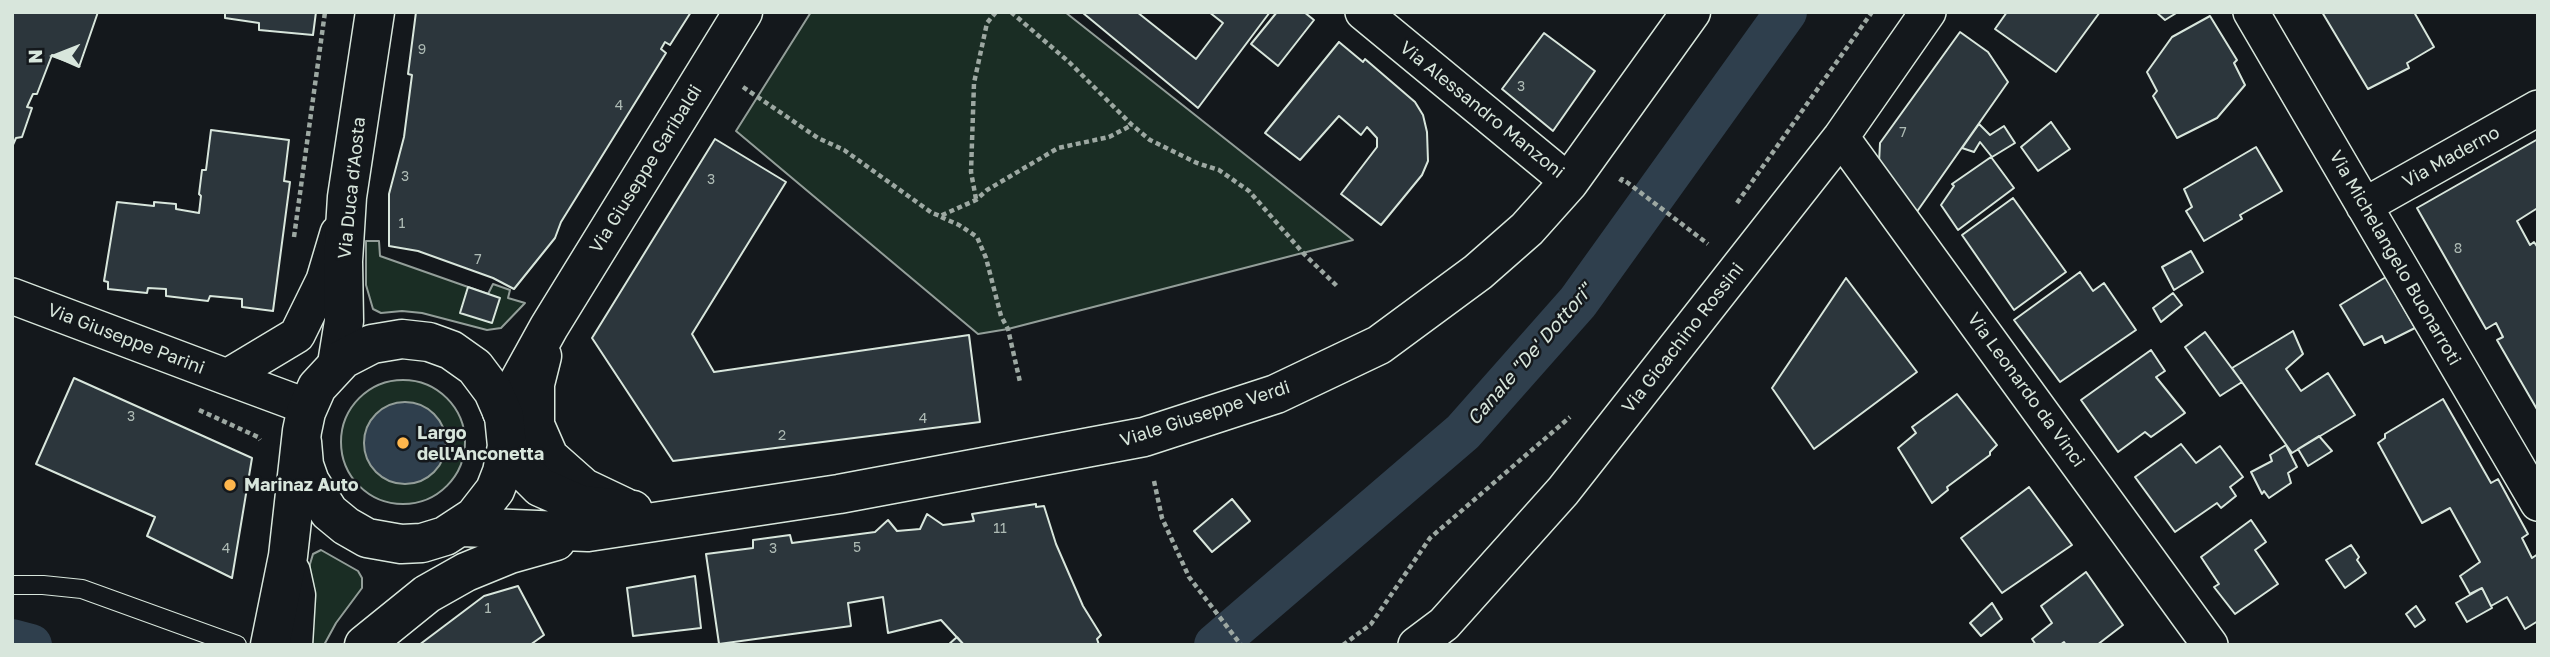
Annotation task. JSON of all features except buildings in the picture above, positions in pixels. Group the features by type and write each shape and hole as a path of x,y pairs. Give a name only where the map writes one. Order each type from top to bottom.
{"main road":[{"name":"Via Duca d'Aosta","path":"337,364 344,321 346,203 375,12"},
{"name":"Via Giuseppe Garibaldi","path":"549,327 743,12"},
{"name":"Viale Giuseppe Verdi","path":"695,515 925,479 1144,437 1276,394 1379,345 1478,272 1527,229 1569,182 1691,12"},
{"path":"362,645 448,533 479,512 494,492 504,466 504,428 549,327"},
{"path":"549,327 536,384 536,425 549,457 584,488 630,510"},
{"path":"270,645 288,556 305,425 317,387 337,364 359,349 386,340 412,339 435,344 452,350 475,367 488,383 520,467 540,488 581,505 695,515"},
{"path":"305,425 304,465 314,491 329,512 367,538 412,544 448,533 588,532"},
{"path":"362,645 427,594 466,572 510,554 588,532 695,515"},
{"path":"288,556 296,595 293,645"}],"street":[{"name":"Via Alessandro Manzoni","path":"1363,12 1569,182"},
{"name":"Via Gioachino Rossini","path":"1416,645 1444,624 1563,491 1840,137 1928,12"},
{"name":"Via Michelangelo Buonarroti","path":"2251,12 2538,503"},
{"name":"Via Maderno","path":"2364,206 2538,108"},
{"name":"Via Leonardo da Vinci","path":"1840,137 2210,645"},
{"name":"Via Giuseppe Parini","path":"12,296 227,377 297,335 324,280 346,203"},
{"path":"227,377 305,425"}],"lane":[{"path":"12,585 82,589 237,645"}],"path":[{"path":"293,245 325,12"},
{"path":"976,200 971,172 974,83 979,50 987,23 996,12"},
{"path":"1011,12 1069,62 1150,140 1197,163 1219,170 1249,191 1304,254 1338,287"},
{"path":"1731,211 1871,12"},
{"path":"709,68 759,95 818,138 844,150 870,171 977,237 986,258 1020,382"},
{"path":"940,216 976,200 987,190 1058,148 1109,137 1132,125"},
{"path":"1628,183 1708,244"},
{"path":"1699,255 1716,233"},
{"path":"192,407 258,437 261,445"},
{"path":"1343,645 1371,624 1430,538 1571,416"},
{"path":"1154,481 1162,518 1189,577 1241,645"}],"green space":[{"path":"811,12 1065,12 1353,240 1008,329 978,334 736,131"},
{"path":"366,241 379,241 380,256 488,294 493,284 510,290 508,298 525,303 501,328 487,330 422,313 381,313 373,309 366,285"},
{"path":"403,380 427,384 447,398 461,418 465,442 461,466 447,486 427,500 403,504 379,500 359,486 345,466 341,442 345,418 359,398 379,384"},
{"path":"321,550 358,571 362,578 362,588 336,623 324,645 303,645 310,564 313,554"}],"water":[{"path":"405,402 421,405 434,414 443,427 446,443 443,459 434,472 421,481 405,484 389,481 376,472 367,459 364,443 367,427 376,414 389,405"}],"waterway":[{"name":"Canale \"De' Dottori\"","path":"1215,645 1463,432 1578,302 1786,12"},
{"name":"Canale \"De' Dottori\"","path":"12,640 31,645"}],"place":[{"name":"Largo dell'Anconetta","path":"403,443"},
{"name":"Marinaz Auto","path":"230,485"}]}
